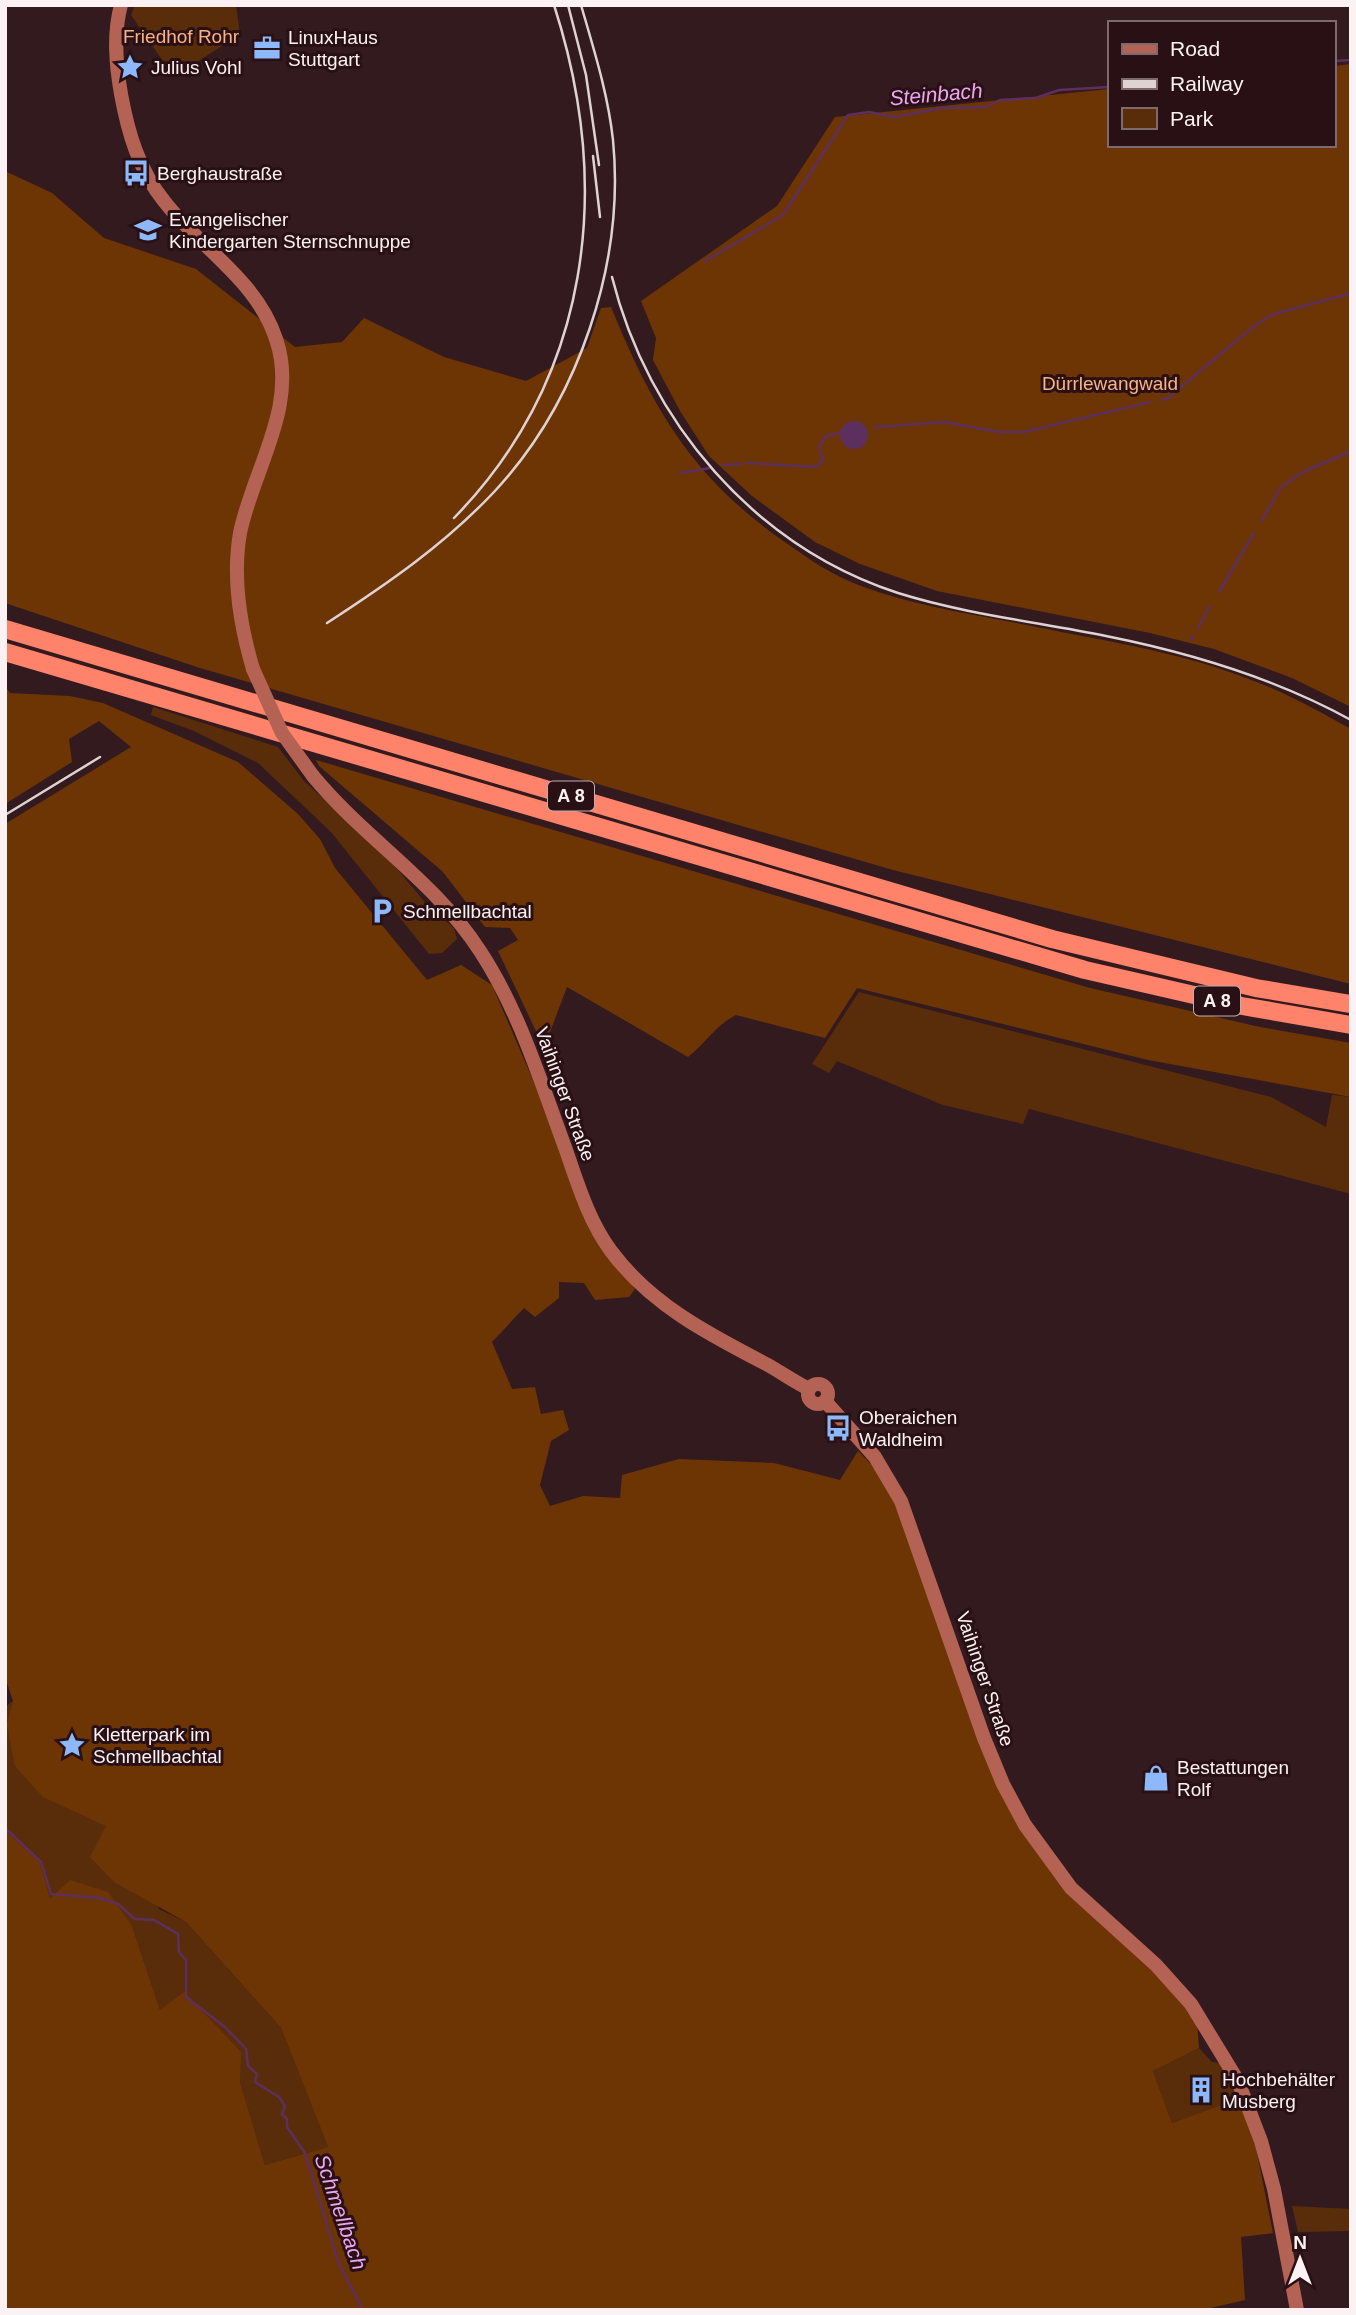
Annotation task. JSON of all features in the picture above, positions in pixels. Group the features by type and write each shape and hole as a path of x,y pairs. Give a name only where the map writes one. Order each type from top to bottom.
{"highway":[{"name":"A 8","path":"5,629 1052,939 1256,988 1351,1004"},
{"name":"A 8","path":"5,652 1085,970 1242,1006 1351,1025"}],"main road":[{"name":"Vaihinger Straße","path":"121,5 115,46 118,79 127,121 141,164 165,203 250,292 273,328 281,353 282,398 278,418 246,509 238,547 239,610 253,669 273,718 313,776 347,812 433,890 479,948 519,1025 586,1206 607,1244 625,1268 647,1292 684,1319 809,1389 811,1402 819,1404 825,1401 875,1457 901,1501 984,1738 1012,1803 1042,1851 1071,1888 1139,1950 1191,2004 1238,2081 1261,2141 1274,2189 1297,2310"}],"green space":[{"name":"Friedhof Rohr","path":"135,5 236,5 240,34 174,77 131,15"},
{"name":"Dürrlewangwald","path":"1351,64 1351,707 1292,678 1214,649 1150,633 937,591 860,564 815,542 752,496 709,456 680,411 653,360 656,338 641,301 777,206 835,117 1108,89 1108,147 1335,147 1335,66"},
{"path":"5,171 52,193 104,238 196,269 295,347 342,342 364,318 444,357 526,381 587,348 601,308 611,307 659,407 698,463 748,514 832,573 873,590 919,603 1116,642 1195,661 1273,689 1351,729 1351,984 893,870 200,668 5,603"},
{"path":"5,686 10,693 70,696 103,703 238,762 298,814 320,839 335,868 427,980 461,965 492,985 609,1256 635,1289 629,1297 595,1300 584,1283 559,1282 559,1298 535,1317 524,1308 492,1342 512,1389 535,1387 541,1414 563,1410 569,1430 551,1441 540,1485 550,1506 583,1496 620,1498 622,1475 679,1459 774,1463 840,1480 858,1451 878,1471 894,1497 1027,1839 1167,1984 1197,2022 1199,2048 1153,2071 1172,2123 1240,2098 1256,2148 1273,2233 1241,2237 1245,2300 1202,2310 5,2310 5,1830 40,1863 50,1899 70,1880 108,1892 132,1926 160,2010 184,1992 241,2052 240,2082 265,2165 328,2147 281,2028 186,1922 114,1882 90,1857 106,1826 43,1797 15,1766 7,1725 13,1701 5,1677 5,824 131,747 99,721 69,739 72,762 5,804"},
{"path":"153,707 278,747 304,781 389,859 427,905 454,928 457,939 442,953 429,954 331,832 258,763 194,731 151,715"},
{"path":"316,760 1090,988 1260,1027 1351,1043 1351,1097 1148,1060 857,988 825,1038 736,1015 688,1057 567,987 544,1048 498,951 518,940 510,928 485,927 443,872 319,766"},
{"path":"859,992 1271,1097 1326,1127 1332,1095 1351,1097 1351,1194 1029,1109 1023,1124 943,1105 837,1061 829,1073 812,1064"},
{"path":"29,1656 159,1909 186,1922 281,2028 328,2147 265,2165 240,2082 240,2052 160,2010 132,1926 50,1899 5,1829 5,1707 13,1701"},
{"path":"1199,2048 1212,2062 1226,2064 1240,2098 1172,2123 1153,2071"},
{"path":"1292,2206 1351,2209 1351,2231 1298,2232"}],"shaded area":[{"path":"854,421 864,425 868,435 864,445 854,449 844,445 840,435 844,425"}],"waterway":[{"name":"Steinbach","path":"1335,61 1351,60"},
{"name":"Steinbach","path":"705,261 783,215 848,115 869,112 895,117 942,108 986,107 1000,100 1036,98 1059,90 1108,87"},
{"name":"Steinbach","path":"1162,400 1168,398 1249,330 1271,315 1351,293"},
{"name":"Steinbach","path":"875,427 945,422 998,432 1024,432 1150,402"},
{"name":"Steinbach","path":"747,463 816,467 823,460 819,447 826,436 842,432"},
{"path":"1261,521 1281,487 1303,472 1351,451"},
{"name":"Steinbach","path":"723,465 741,464"},
{"name":"Steinbach","path":"680,473 710,468"},
{"path":"1219,592 1254,533"},
{"path":"1198,628 1210,606"},
{"name":"Schmellbach","path":"5,1828 41,1862 51,1894 100,1898 118,1904 135,1919 154,1920 178,1934 179,1952 186,1960 186,1997 225,2027 246,2049 248,2066 257,2074 255,2082 279,2097 285,2106 282,2114 287,2119 287,2127 305,2153 339,2264 363,2310"}],"railway":[{"path":"454,518 500,463 536,404 561,342 578,277 584,211 583,143 572,74 554,5"},
{"path":"568,5 586,75 599,165"},
{"path":"327,623 414,563 494,492 524,456 550,416 572,373 590,328 603,281 615,187 608,106 581,5"},
{"path":"593,156 600,217"},
{"path":"612,277 629,330 652,381 680,428 714,471 754,510 798,544 846,572 898,593 949,607 1169,650 1262,679 1351,720"},
{"path":"5,815 100,757"}],"place":[{"name":"LinuxHaus Stuttgart","path":"267,48"},
{"name":"Julius Vohl","path":"130,67"},
{"name":"Berghaustraße","path":"136,173"},
{"name":"Evangelischer Kindergarten Sternschnuppe","path":"148,230"},
{"name":"Schmellbachtal","path":"382,911"},
{"name":"Oberaichen Waldheim","path":"838,1428"},
{"name":"Kletterpark im Schmellbachtal","path":"72,1745"},
{"name":"Bestattungen Rolf","path":"1156,1778"},
{"name":"Hochbehälter Musberg","path":"1201,2090"}]}
